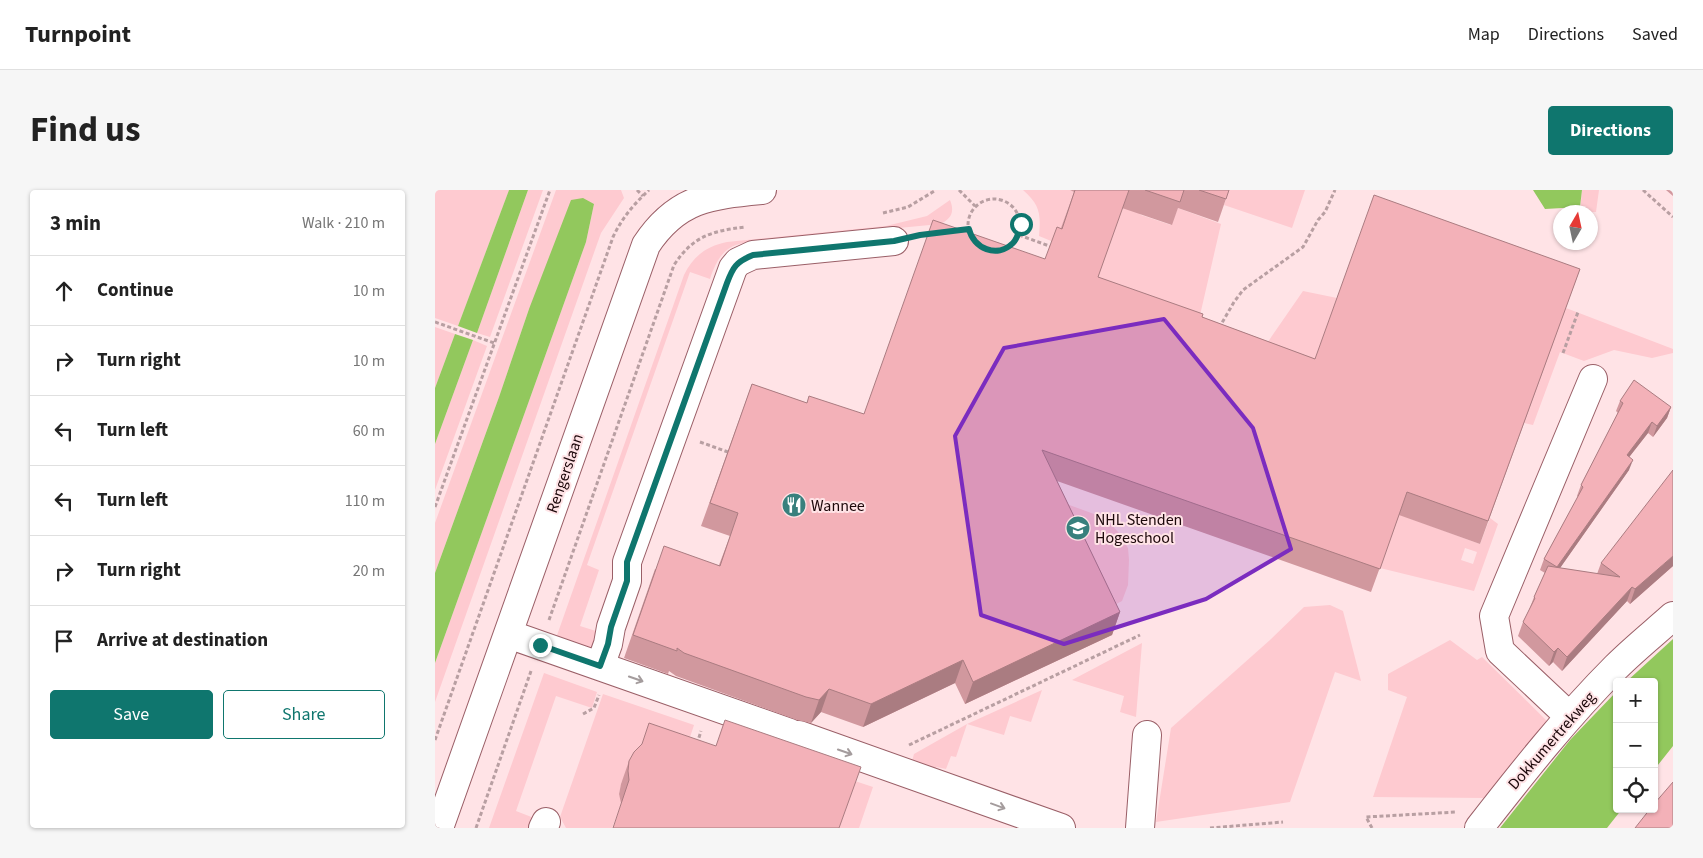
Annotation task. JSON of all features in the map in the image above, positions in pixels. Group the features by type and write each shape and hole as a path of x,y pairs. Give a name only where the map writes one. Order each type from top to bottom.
{"street":[{"name":"Rengerslaan","path":"439,828 646,245 666,220 691,203 720,194 761,190"},
{"path":"601,677 611,627 627,581 627,562 733,268 738,262 753,255 894,241"},
{"path":"1569,716 1500,651 1494,616 1593,379"},
{"name":"Dokkumertrekweg","path":"1485,819 1569,716 1629,654 1673,616"},
{"path":"508,634 540,645 601,677 795,734 1061,828"},
{"path":"1140,828 1147,735"}],"path":[{"path":"435,507 550,190"},
{"path":"637,190 643,196"},
{"path":"435,740 613,237 621,222 649,190"},
{"path":"881,213 909,207 936,190"},
{"path":"959,190 975,206"},
{"path":"1216,336 1234,302 1243,290 1303,247 1318,220 1325,212 1335,190"},
{"path":"1643,190 1673,217"},
{"path":"994,198 1004,200 1013,206 1019,215 1021,224 1019,235 1013,243 1005,249 994,251 984,249 976,244 970,235 969,229 970,215 975,206 984,200 994,198"},
{"path":"476,828 674,265 689,247 708,234 745,227"},
{"path":"959,230 969,229"},
{"path":"1019,235 1060,249"},
{"path":"1563,353 1578,312"},
{"path":"435,322 494,344"},
{"path":"882,764 885,756 1140,635"},
{"path":"583,714 594,708 601,677"},
{"path":"1371,828 1365,817 1485,819"},
{"path":"1210,828 1283,822"}],"highlighted area":[{"path":"1164,319 1253,428 1291,549 1206,599 1064,644 981,615 955,436 1004,348"}],"shaded area":[{"path":"435,190 509,190 458,326 435,318"},
{"path":"509,190 528,190 477,333 458,326"},
{"path":"528,190 543,190 490,337 477,333"},
{"path":"556,190 621,190 624,198 601,233 435,702 435,663 586,242 594,204 529,309 435,573 435,523"},
{"path":"1023,190 1070,190 1074,192 1056,243 1039,236 1040,222 1038,210 1033,200"},
{"path":"1229,190 1305,190 1292,228 1224,205"},
{"path":"1533,190 1582,190 1580,205 1553,205 1553,209 1545,209"},
{"path":"1582,190 1599,190 1597,205 1581,205"},
{"path":"583,198 594,204 586,242 435,663 435,573 529,309 571,200"},
{"path":"1125,199 1141,215 1171,225 1178,208 1221,224 1195,337 1076,295 1100,270"},
{"path":"950,200 951,215 940,224 743,243 725,251 715,266 710,279 690,272 587,565 599,570 580,626 599,632 594,647 591,650 555,641 684,275 696,257 713,246 727,242 886,226 927,216"},
{"path":"1303,291 1337,298 1307,382 1254,362"},
{"path":"1566,308 1673,349 1673,353 1652,358 1614,350 1584,361 1560,352 1533,425 1524,423"},
{"path":"435,327 455,334 435,388"},
{"path":"455,334 473,340 435,444 435,388"},
{"path":"473,340 487,346 435,490 435,444"},
{"path":"1031,491 1105,518 1119,533 1128,548 1129,560 1128,585 1122,601 1101,612"},
{"path":"1398,514 1480,544 1490,518 1498,524 1474,591 1380,568","holes":["1465,548 1477,552 1473,564 1461,560"]},
{"path":"1330,605 1343,611 1361,681 1335,672 1290,802 1156,822 1171,728 1270,640 1304,607"},
{"path":"1673,639 1673,746 1658,765 1658,678 1630,678"},
{"path":"1450,640 1477,660 1482,657 1547,721 1485,798 1373,797 1407,697 1388,690 1388,674"},
{"path":"1142,643 1136,717 1120,712 1124,696 1072,680"},
{"path":"544,673 597,692 592,708 556,696 516,811 534,818 531,828 489,828"},
{"path":"1042,690 1031,722 1010,716 1004,735 967,724"},
{"path":"603,694 694,725 682,761 622,781 619,794 622,802 612,828 566,828 560,817"},
{"path":"1613,695 1613,813 1619,813 1607,828 1500,828 1570,740"},
{"path":"967,724 956,757 951,756 946,769 936,767 934,772 911,765 914,754"},
{"path":"855,781 873,787 859,828 839,828"}],"building":[{"path":"1075,190 1129,190 1098,277 1203,314 1202,317 1315,359 1374,195 1580,269 1488,521 1407,492 1380,569 1042,450 1120,612 973,682 963,660 871,704 829,689 819,700 684,653 677,648 677,651 633,635 664,546 720,566 738,513 710,503 752,384 807,403 809,396 864,414 933,220 1045,259 1057,227 1062,229"},
{"path":"1145,190 1184,190 1180,202"},
{"path":"1199,190 1229,190 1226,199"},
{"path":"1634,380 1671,407 1657,426 1652,422 1627,455 1633,460 1557,567 1544,559 1583,487 1581,485 1623,403 1620,401"},
{"path":"1673,470 1673,556 1635,589 1632,587 1567,657 1558,648 1554,652 1523,622 1548,566 1620,577 1601,563"},
{"path":"725,720 861,767 839,828 613,828 629,780 629,761 642,744 649,723 716,746"},
{"path":"1673,782 1673,828 1635,828 1647,813 1658,813 1658,799"}],"place":[{"name":"Wannee","path":"794,505"},
{"name":"NHL Stenden Hogeschool","path":"1078,528"}],"route":[{"path":"540,645 600,666 627,581 627,562 727,283 733,268 738,262 753,255 894,241 920,235 969,229 970,235 976,244 984,249 994,251 1005,249 1013,243 1019,235 1021,224"}]}
